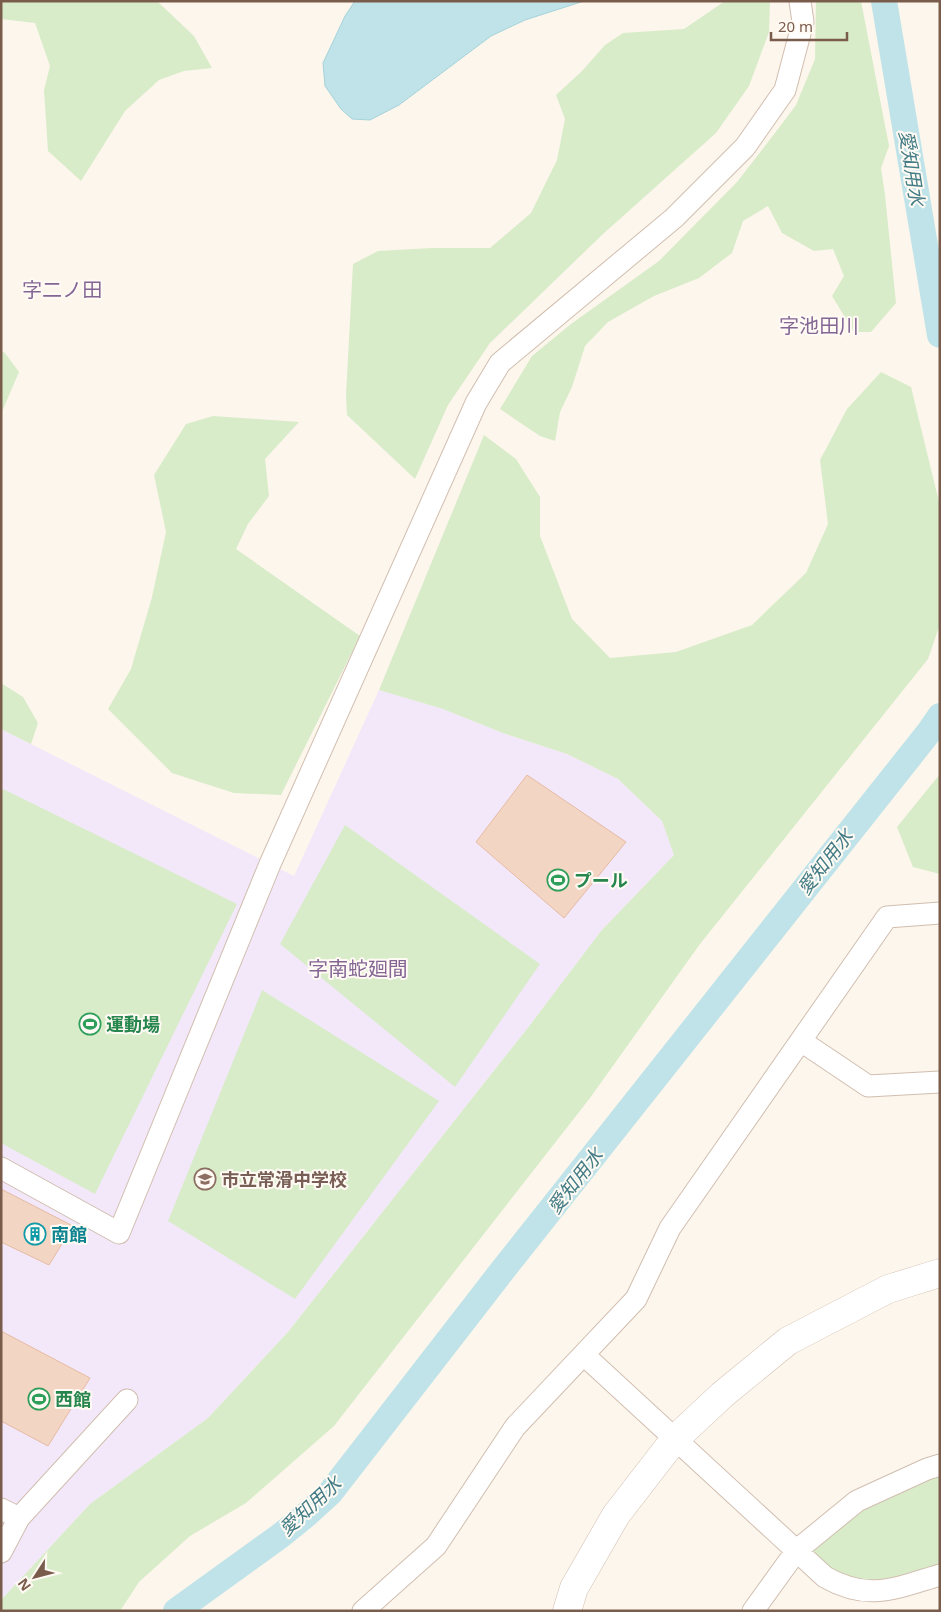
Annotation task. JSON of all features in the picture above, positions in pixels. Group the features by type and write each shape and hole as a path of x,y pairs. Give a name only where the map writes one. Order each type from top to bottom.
{"street":[{"path":"1,1168 120,1234 270,864 476,403 500,363 674,218 745,147 785,90 803,22 800,1"},
{"path":"363,1611 436,1546 515,1427 636,1299 670,1228 887,917 940,913"},
{"path":"801,1040 868,1086 940,1082"},
{"path":"568,1611 574,1588 616,1515 674,1440 722,1395 788,1342 888,1290 940,1273"},
{"path":"584,1355 674,1440 797,1550 825,1578 853,1590 868,1592 886,1590 940,1576"},
{"path":"1,1552 10,1514 127,1400"},
{"path":"753,1611 797,1550 857,1500 940,1465"}],"shaded area":[{"name":"市立常滑中学校","path":"379,690 443,709 503,733 567,754 618,779 662,821 674,855 601,931 530,1025 288,1332 208,1418 90,1504 1,1600 1,729 294,876"}],"green space":[{"path":"1,1 157,1 194,36 212,68 184,71 159,80 125,111 81,181 48,151 44,90 50,66 35,23 1,19"},
{"path":"725,1 770,1 769,32 749,86 716,133 603,234 490,343 448,405 415,479 347,415 346,395 353,264 378,251 432,248 490,248 531,213 557,160 565,119 556,95 582,71 605,45 623,33 684,29"},
{"path":"816,1 861,1 889,146 881,168 896,303 871,332 854,332 832,296 844,276 833,249 814,251 782,233 768,206 743,221 732,253 699,278 654,296 608,322 585,346 572,387 560,412 555,441 540,436 500,409 532,356 571,324 659,261 737,182 775,133 796,105 815,59"},
{"path":"1,351 5,353 19,372 1,414"},
{"path":"881,372 911,387 940,506 940,624 928,659 700,944 590,1098 334,1426 246,1503 190,1536 139,1582 120,1611 1,1611 1,1600 90,1504 208,1418 288,1332 530,1025 601,931 674,855 662,821 618,779 567,754 503,733 443,709 379,690 484,435 516,459 540,497 540,536 572,619 610,658 676,652 752,625 806,573 828,524 820,460 847,409"},
{"path":"213,416 299,422 265,459 269,496 248,524 236,549 360,636 281,795 234,793 172,773 108,709 131,669 152,597 166,532 154,475 186,424"},
{"path":"1,683 23,697 38,723 31,744 1,729"},
{"path":"940,774 940,874 913,867 897,827"},
{"name":"運動場","path":"1,788 237,904 95,1194 1,1143"},
{"path":"345,825 540,964 455,1087 280,944"},
{"path":"262,990 439,1101 295,1299 168,1221"},
{"path":"940,1465 940,1575 868,1592 797,1550 857,1501"}],"water":[{"path":"355,1 584,1 525,20 491,36 399,105 370,120 352,119 341,109 325,86 323,63 345,16"}],"building":[{"name":"プール","path":"527,775 626,842 564,918 476,842"},
{"name":"南館","path":"1,1189 73,1226 49,1265 1,1242"},
{"name":"西館","path":"1,1331 90,1378 48,1446 1,1421"}],"waterway":[{"name":"愛知用水","path":"884,1 940,335"},
{"name":"愛知用水","path":"176,1611 280,1536 330,1493 502,1271 940,716"}],"place":[{"name":"プール","path":"558,880"},
{"name":"運動場","path":"90,1024"},
{"name":"市立常滑中学校","path":"205,1179"},
{"name":"南館","path":"35,1234"},
{"name":"西館","path":"39,1399"}],"district":[{"name":"字二ノ田","path":"62,289"},
{"name":"字池田川","path":"819,325"},
{"name":"字南蛇廻間","path":"358,968"}]}
